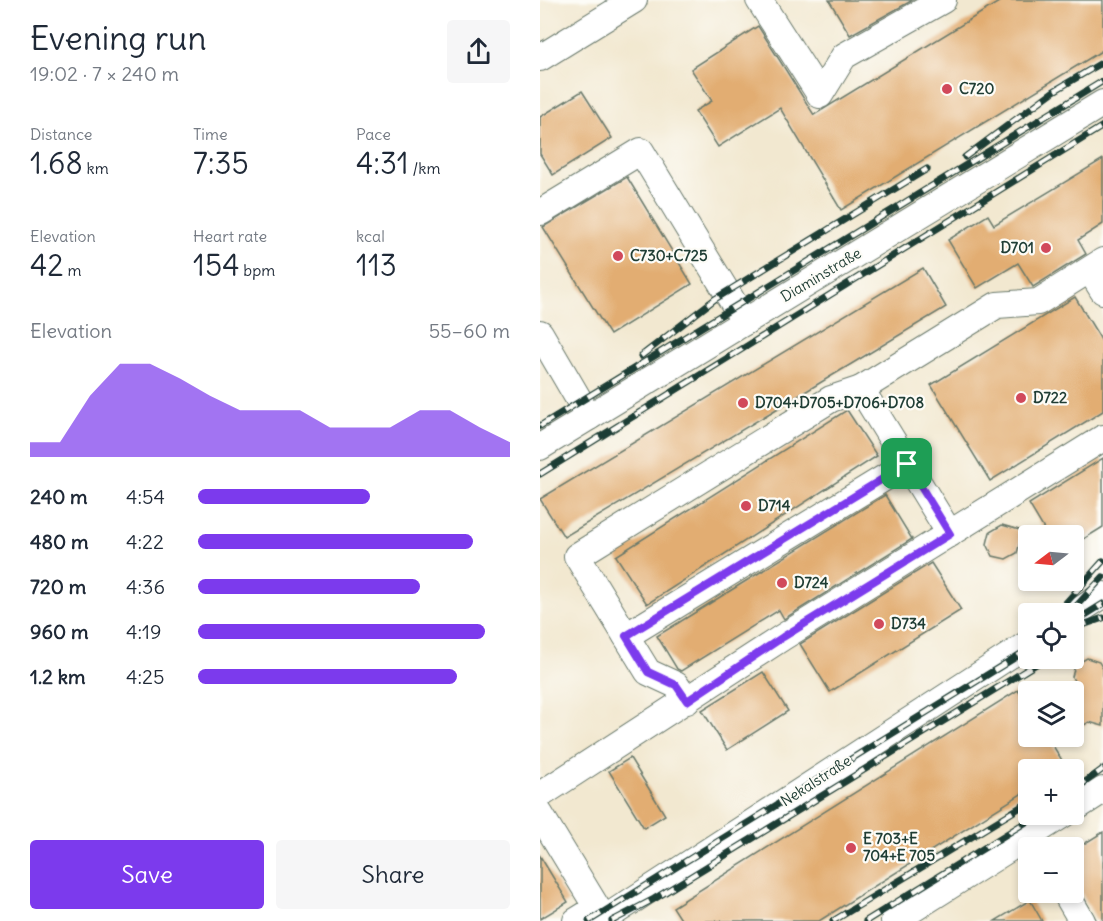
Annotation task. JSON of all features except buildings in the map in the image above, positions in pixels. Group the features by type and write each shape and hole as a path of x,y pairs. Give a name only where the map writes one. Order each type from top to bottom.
{"street":[{"path":"540,58 634,0"},
{"path":"759,0 820,95 844,56 943,0"},
{"name":"Diaminstraße","path":"540,447 1103,103"},
{"path":"541,212 641,151 745,322"},
{"path":"687,701 676,685 648,672 577,556 831,399 861,388 997,305 1038,302 1099,274"},
{"path":"540,333 589,417"},
{"path":"861,388 950,534"},
{"path":"540,795 783,637 1103,438"},
{"path":"626,636 907,464"},
{"path":"1084,608 1103,596"},
{"name":"Nekalstraße","path":"595,917 1018,651"},
{"path":"1084,802 1103,790"},
{"path":"540,814 595,917"},
{"path":"1039,837 1052,825"},
{"path":"894,921 1018,851"},
{"path":"1071,903 1082,921"}],"railway":[{"path":"965,157 1054,91 1103,62"},
{"path":"540,426 1103,81"},
{"path":"540,474 1103,126"},
{"path":"641,356 715,299 927,169"},
{"path":"1066,603 1103,561"},
{"path":"1079,603 1103,577"},
{"path":"1084,616 1103,604"},
{"path":"1084,625 1103,618"},
{"path":"589,921 1018,656"},
{"path":"612,921 654,899 1028,669"},
{"path":"1084,783 1103,769"},
{"path":"833,921 1018,809"},
{"path":"866,921 1021,825"}],"place":[{"name":"C720","path":"947,89"},
{"name":"D701","path":"1046,248"},
{"name":"C730+C725","path":"618,256"},
{"name":"D722","path":"1021,398"},
{"name":"D704+D705+D706+D708","path":"743,403"},
{"name":"D714","path":"746,506"},
{"name":"D724","path":"782,583"},
{"name":"D734","path":"879,624"},
{"name":"E 703+E 704+E 705","path":"851,848"}],"route":[{"path":"907,464 950,534 783,637 687,701 676,685 648,672 626,636 907,464"}]}
